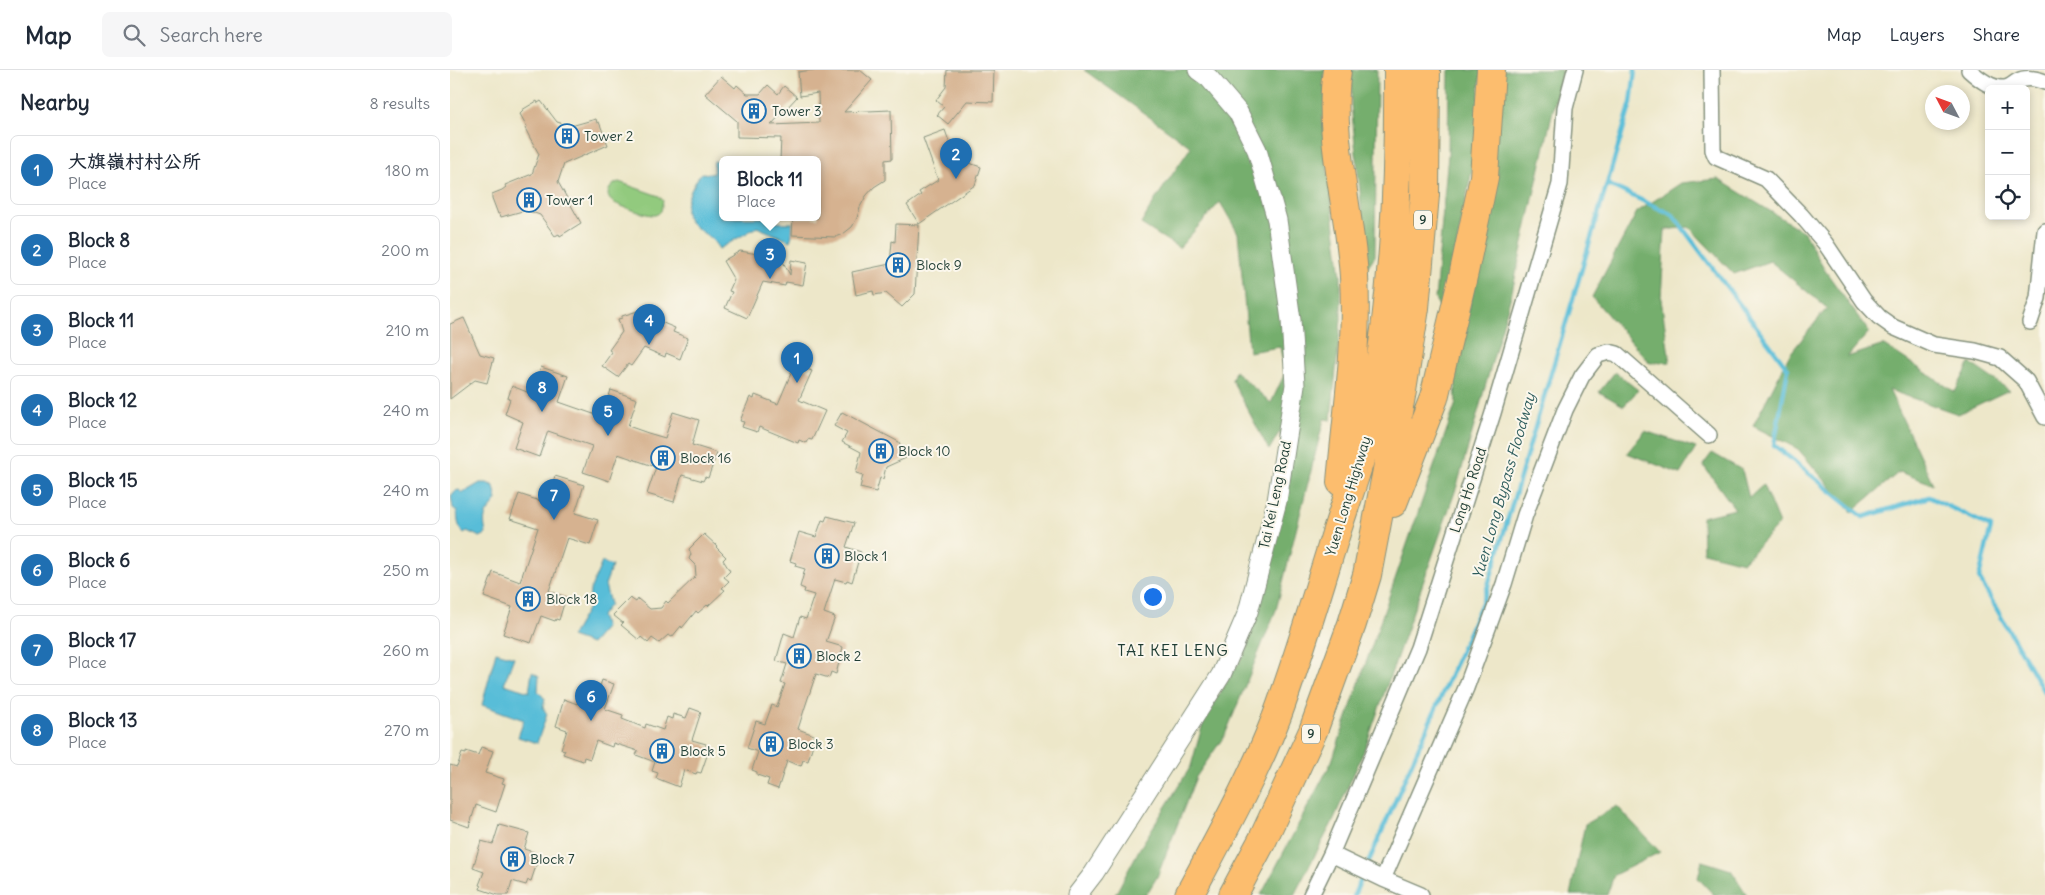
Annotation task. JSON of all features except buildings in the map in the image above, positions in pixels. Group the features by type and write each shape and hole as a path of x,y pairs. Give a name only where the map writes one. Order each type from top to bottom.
{"highway":[{"path":"1337,70 1334,93 1336,137 1352,258 1355,322 1338,528"},
{"name":"Yuen Long Highway","path":"1189,895 1226,825 1276,718 1297,660 1364,447 1376,392 1386,324 1396,214 1398,70"},
{"name":"Yuen Long Highway","path":"1233,895 1263,839 1313,731 1349,632 1367,575 1406,369 1420,264 1425,195 1426,70"},
{"path":"1367,575 1434,398 1484,177 1491,70"}],"street":[{"name":"Tai Kei Leng Road","path":"1076,895 1099,865 1221,675 1248,612 1276,501 1295,386 1292,320 1277,220 1257,150 1238,112 1209,78 1198,70"},
{"name":"Long Ho Road","path":"1310,895 1335,856 1418,648 1493,413 1560,184 1565,108 1574,70"},
{"path":"1712,70 1713,150 1716,157 1766,180 1801,215 1825,244 1864,301 1879,316 1894,327 1934,345 1975,351 2000,358 2026,381 2045,418"},
{"path":"1969,70 1987,83 2004,88 2019,80 2036,78 2045,82"},
{"path":"2030,322 2038,298 2045,230"},
{"path":"1383,879 1466,688 1504,584 1525,514 1565,410 1582,376 1598,355 1609,352 1617,354 1709,435"},
{"path":"1335,856 1421,895"}],"green space":[{"path":"1084,70 1325,70 1326,157 1341,276 1341,319 1331,420 1324,419 1276,610 1225,735 1196,777 1157,877 1146,895 1115,895 1140,848 1191,766 1205,716 1247,650 1260,603 1287,483 1280,431 1269,450 1232,380 1235,371 1271,403 1285,373 1280,347 1249,352 1238,233 1220,202 1179,248 1141,224 1191,147"},
{"path":"1352,70 1377,70 1375,256 1365,270 1360,191 1351,105"},
{"path":"1449,70 1481,70 1474,160 1443,313 1435,299 1448,154"},
{"path":"1504,70 1562,70 1512,292 1457,486 1364,751 1332,823 1294,895 1261,895 1332,761 1456,403 1455,375 1475,280"},
{"path":"1718,179 1804,232 1824,269 1869,332 1847,357 1884,345 1955,392 1970,363 2009,390 1958,414 1889,390 1933,484 1899,472 1852,512 1798,449 1753,426 1790,354 1827,308 1770,261 1734,274 1689,227 1665,230 1661,299 1670,362 1650,363 1592,297 1637,212 1681,183"},
{"path":"619,182 659,196 663,201 661,211 655,215 646,214 613,202 608,197 609,190"},
{"path":"1615,372 1638,390 1624,406 1599,392"},
{"path":"1645,431 1696,448 1680,474 1627,453"},
{"path":"1712,453 1742,470 1749,498 1763,485 1779,524 1743,562 1703,552 1702,517 1735,509 1703,465"},
{"path":"1617,806 1660,852 1614,875 1607,895 1570,895 1585,824"},
{"path":"1702,861 1731,870 1747,895 1714,895 1698,878"}],"water":[{"path":"714,161 719,162 719,221 793,223 790,241 757,227 719,249 709,237 691,223 686,211 688,198 701,173 713,174"},
{"path":"480,483 494,486 497,500 485,518 486,534 480,537 467,531 464,533 460,528 457,511 453,508 451,496 455,491 459,490 463,493"},
{"path":"602,562 612,566 605,585 610,604 601,616 605,628 591,644 571,637 589,606 590,590"},
{"path":"496,652 514,657 504,684 529,692 532,672 539,676 538,691 545,699 543,708 547,714 537,743 518,737 524,720 482,705"}],"waterway":[{"name":"Yuen Long Bypass Floodway","path":"1354,895 1485,596 1631,103 1635,70"},
{"path":"1607,184 1673,215 1788,369 1774,445 1863,517 1929,497 1991,527 1979,578 2045,694"}],"place":[{"name":"Tower 3","path":"754,111"},
{"name":"Tower 2","path":"567,136"},
{"name":"Block 8","path":"956,179"},
{"name":"Tower 1","path":"529,200"},
{"name":"Block 9","path":"898,265"},
{"name":"Block 11","path":"770,279"},
{"name":"Block 12","path":"649,345"},
{"name":"大旗嶺村村公所","path":"797,383"},
{"name":"Block 13","path":"542,412"},
{"name":"Block 15","path":"608,436"},
{"name":"Block 10","path":"881,451"},
{"name":"Block 16","path":"663,458"},
{"name":"Block 17","path":"554,520"},
{"name":"Block 1","path":"827,556"},
{"name":"Block 18","path":"528,599"},
{"name":"Block 2","path":"799,656"},
{"name":"Block 6","path":"591,721"},
{"name":"Block 3","path":"771,744"},
{"name":"Block 5","path":"662,751"},
{"name":"Block 7","path":"513,859"}],"district":[{"name":"TAI KEI LENG","path":"1173,650"}]}
